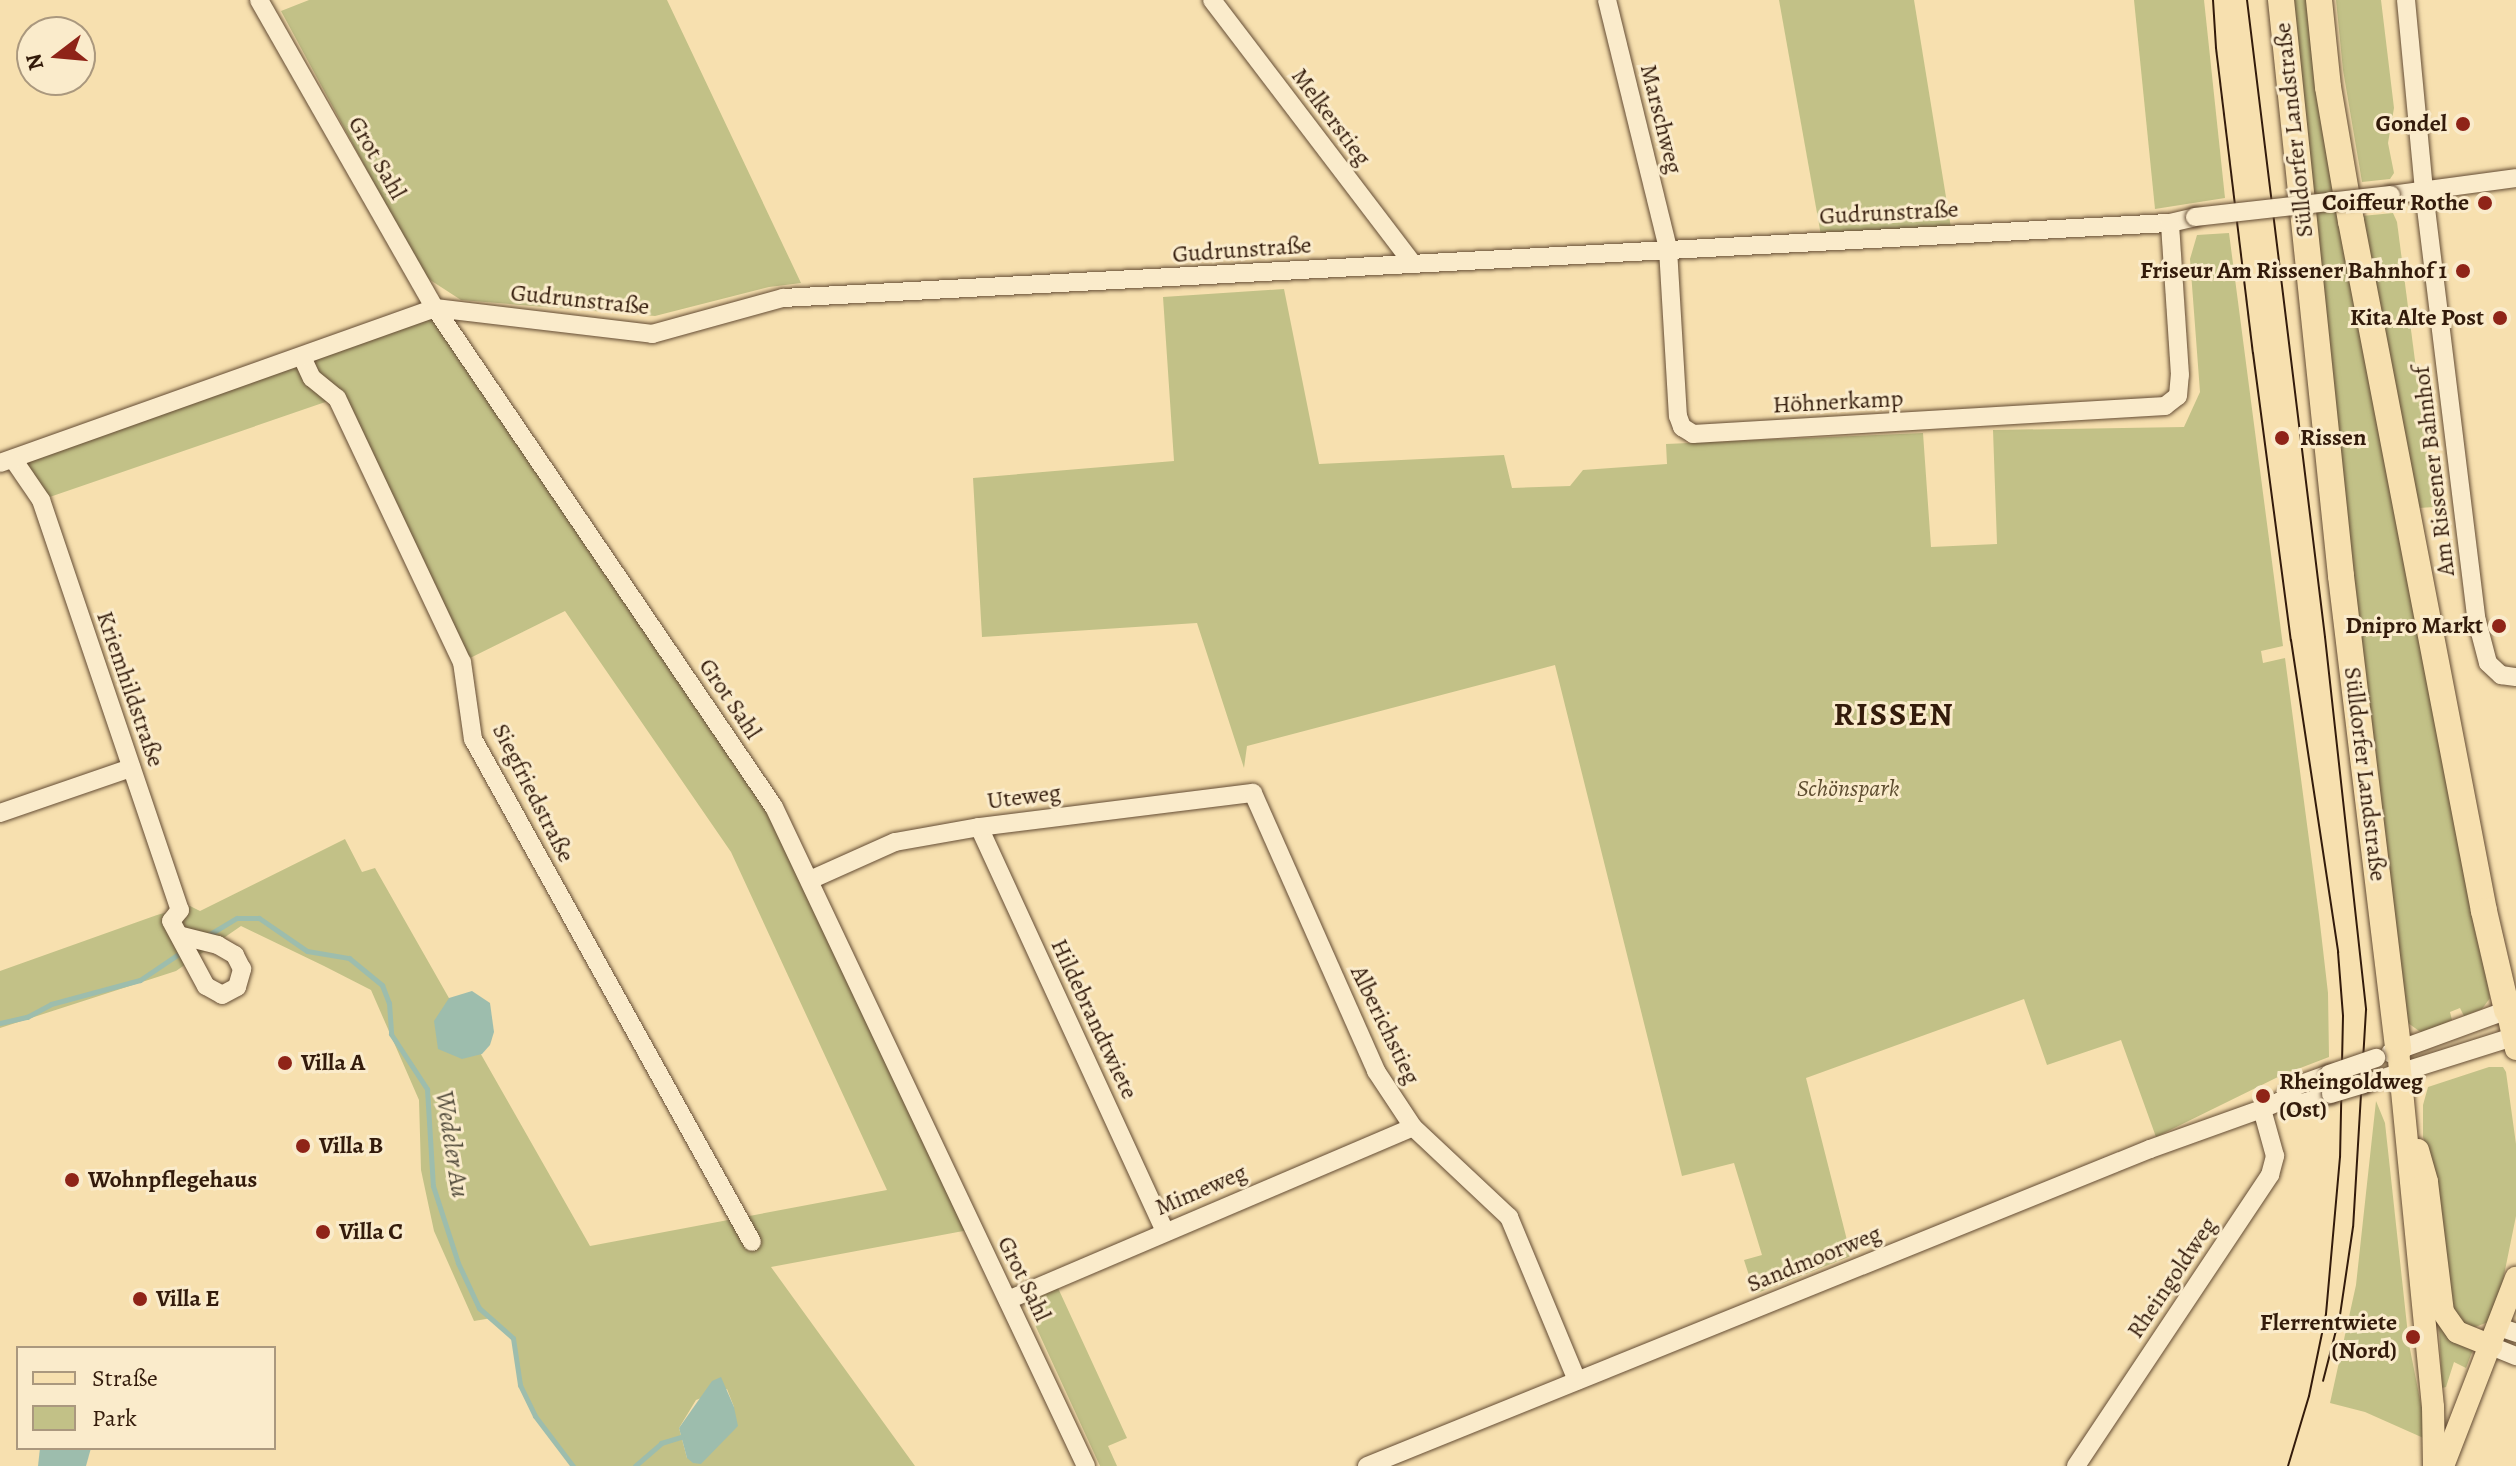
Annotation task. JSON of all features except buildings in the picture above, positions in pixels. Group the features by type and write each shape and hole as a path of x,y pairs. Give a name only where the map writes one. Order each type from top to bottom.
{"highway":[{"name":"Sülldorfer Landstraße","path":"2281,0 2391,1060"},
{"name":"Sülldorfer Landstraße","path":"2319,0 2328,87 2351,221 2484,911 2512,1008"}],"main road":[{"name":"Sülldorfer Landstraße","path":"2512,1008 2515,1041"},
{"path":"2391,1060 2405,1119 2427,1182 2443,1312 2457,1332 2502,1336"},
{"path":"2405,1119 2433,1407 2434,1466"},
{"path":"2443,1466 2502,1336 2516,1278"}],"street":[{"name":"Grot Sahl","path":"259,0 435,308 774,807 1086,1466"},
{"name":"Melkerstieg","path":"1212,0 1412,263"},
{"name":"Marschweg","path":"1607,0 1668,249"},
{"name":"Am Rissener Bahnhof","path":"2406,0 2424,192 2477,621 2488,663 2501,675 2513,677"},
{"name":"Gudrunstraße","path":"6,461 435,308 652,334 783,298 2170,223 2195,217 2424,192 2516,178"},
{"name":"Höhnerkamp","path":"1668,249 1678,416 1682,427 1693,434 2153,409 2175,399 2180,375 2170,223"},
{"name":"Siegfriedstraße","path":"302,357 312,378 337,398 462,662 473,739 752,1242"},
{"name":"Kriemhildstraße","path":"6,461 41,500 180,910 171,921 182,936 208,989 217,994 232,991 242,976 241,965 235,955 218,945 182,936"},
{"path":"0,813 131,768"},
{"name":"Uteweg","path":"810,880 895,842 979,827 1253,793"},
{"name":"Alberichstieg","path":"1253,793 1376,1071 1413,1127 1509,1217 1577,1380"},
{"name":"Hildebrandtwiete","path":"979,827 1165,1231"},
{"path":"2391,1060 2512,1008"},
{"path":"2391,1060 2515,1041"},
{"name":"Sandmoorweg","path":"1367,1466 2150,1149 2262,1109 2281,1101 2296,1086 2329,1074 2391,1060"},
{"name":"Sandmoorweg","path":"2281,1101 2302,1103 2376,1080 2391,1060"},
{"name":"Rheingoldweg","path":"2076,1466 2270,1175 2275,1156 2262,1109"},
{"name":"Mimeweg","path":"1008,1300 1413,1127"},
{"path":"2502,1336 2516,1356"}],"green space":[{"path":"309,0 667,0 801,283 769,287 655,316 461,300 424,276 281,11"},
{"path":"1779,0 1914,0 1952,234 1822,241"},
{"path":"2134,0 2204,0 2225,198 2155,209"},
{"path":"2293,0 2312,0 2490,998 2482,1009 2464,1016 2460,1008 2450,1012 2452,1020 2422,1033 2408,1023 2334,424"},
{"path":"2336,0 2381,0 2394,108 2388,143 2394,173 2390,179 2362,182 2343,70"},
{"path":"2393,213 2397,222 2434,507 2419,508 2362,216"},
{"name":"Schönspark","path":"2229,233 2283,646 2261,651 2263,663 2285,658 2328,993 2329,1057 2282,1075 2156,1137 2121,1040 2047,1065 2024,999 1806,1078 1851,1256 1755,1294 1744,1260 1762,1255 1734,1163 1682,1176 1555,665 1247,746 1244,768 1197,623 982,637 973,478 1174,461 1163,297 1284,289 1319,464 1504,455 1512,488 1570,486 1583,470 1667,464 1666,444 1923,433 1931,547 1997,544 1993,430 2184,427 2200,392 2190,259 2197,235"},
{"path":"435,308 774,807 974,1229 771,1267 915,1466 573,1466 535,1416 520,1385 513,1338 492,1318 474,1321 434,1231 421,1170 419,1100 371,990 241,926 176,971 0,1028 0,971 157,915 190,906 200,911 345,839 362,872 375,868 590,1246 887,1190 731,852 565,611 462,662 337,398 41,500 13,459","holes":["727,1389 734,1407 687,1458 679,1428 696,1400"]},
{"path":"2489,1067 2503,1067 2506,1072 2516,1144 2516,1216 2501,1290 2488,1322 2473,1328 2451,1317 2434,1179 2423,1137 2423,1105 2428,1087"},
{"path":"2376,1101 2385,1123 2409,1344 2428,1440 2365,1412 2330,1403 2356,1285"},
{"path":"1058,1288 1127,1438 1108,1446 1117,1466 1100,1466 1031,1316 1038,1298"},
{"path":"2439,1324 2474,1347 2466,1368 2454,1362 2446,1387 2442,1388"}],"shaded area":[{"path":"472,991 490,1003 494,1032 490,1045 482,1054 462,1059 438,1049 434,1021 449,998"},
{"path":"721,1377 734,1407 738,1426 701,1464 693,1463 687,1458 679,1428 712,1381"},
{"path":"40,1450 90,1450 86,1466 38,1466"}],"waterway":[{"name":"Wedeler Au","path":"205,937 237,918 259,918 307,951 349,958 382,985 389,1003 391,1034 427,1089 433,1186 458,1263 479,1308 513,1338 520,1385 535,1416 573,1466"},
{"name":"Wedeler Au","path":"0,1023 27,1017 51,1004 140,980 183,951"},
{"path":"635,1466 661,1443 681,1437"}],"tram line":[{"path":"2213,0 2216,48 2253,353 2291,640 2338,952 2343,1016 2340,1157 2326,1314 2309,1396 2288,1466"},
{"path":"2247,0 2325,637 2366,1010 2353,1227 2340,1315 2323,1381"}],"place":[{"name":"Gondel","path":"2463,124"},
{"name":"Coiffeur Rothe","path":"2485,203"},
{"name":"Friseur Am Rissener Bahnhof 1","path":"2463,271"},
{"name":"Kita Alte Post","path":"2500,318"},
{"name":"Rissen","path":"2282,438"},
{"name":"Dnipro Markt","path":"2499,626"},
{"name":"Villa A","path":"285,1063"},
{"name":"Rheingoldweg (Ost)","path":"2263,1096"},
{"name":"Villa B","path":"303,1146"},
{"name":"Wohnpflegehaus","path":"72,1180"},
{"name":"Villa C","path":"323,1232"},
{"name":"Villa E","path":"140,1299"},
{"name":"Flerrentwiete (Nord)","path":"2413,1337"}],"district":[{"name":"RISSEN","path":"1894,714"}]}
